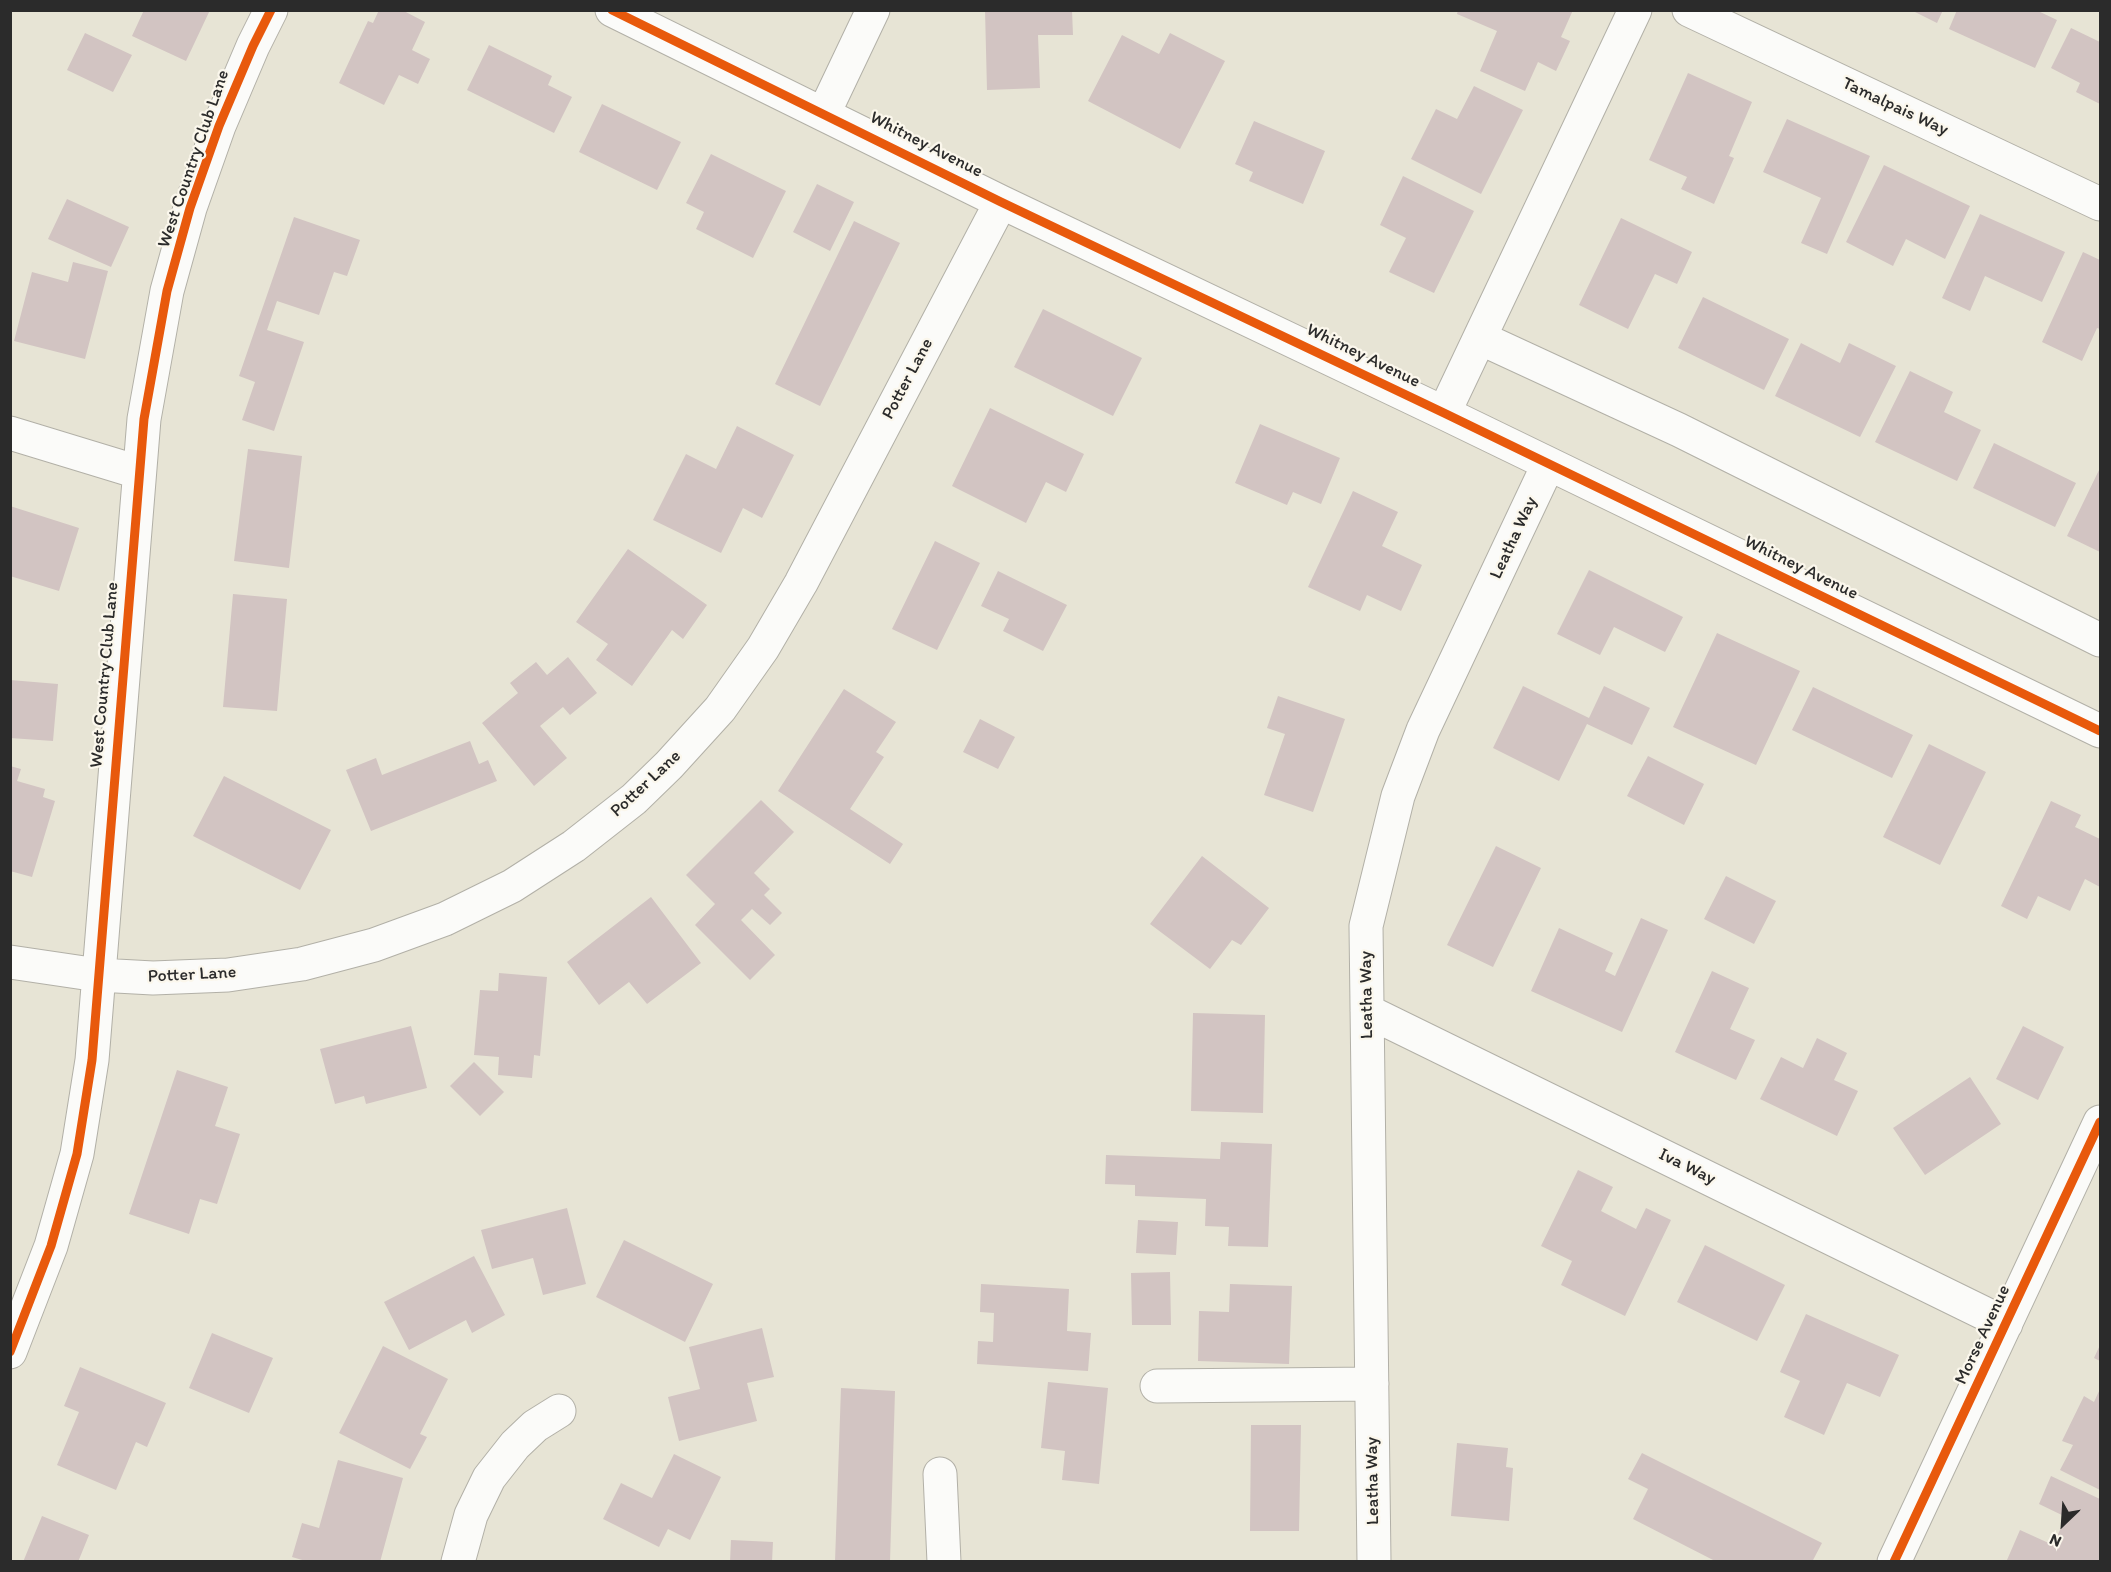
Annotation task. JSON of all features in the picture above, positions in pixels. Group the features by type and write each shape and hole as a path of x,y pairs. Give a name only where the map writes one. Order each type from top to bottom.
{"street":[{"name":"West Country Club Lane","path":"10,1352 51,1246 77,1154 92,1060 138,472 144,419 167,291 190,208 219,126 271,10"},
{"name":"Whitney Avenue","path":"612,10 1002,202 2100,731"},
{"path":"824,113 873,10"},
{"path":"1444,413 1635,10"},
{"name":"Tamalpais Way","path":"1689,10 2100,204"},
{"name":"Potter Lane","path":"10,962 98,975 153,978 228,975 302,964 374,945 445,919 512,886 574,846 634,799 669,765 720,709 763,648 801,582 1002,202"},
{"path":"1480,338 1679,430 2100,640"},
{"path":"10,433 138,472"},
{"name":"Leatha Way","path":"1374,1562 1366,926 1398,796 1423,730 1548,465"},
{"name":"Iva Way","path":"1367,1011 2006,1324"},
{"name":"Morse Avenue","path":"1894,1562 2098,1135"},
{"path":"1157,1386 1372,1384"},
{"path":"458,1562 471,1515 489,1478 515,1445 536,1426 559,1411"},
{"path":"940,1474 944,1562"}],"building":[{"path":"144,10 210,10 186,61 132,36"},
{"path":"379,10 402,10 425,22 412,50 430,59 418,84 399,75 384,105 339,83 368,21 373,23"},
{"path":"985,10 1072,10 1073,35 1038,35 1040,88 987,90"},
{"path":"1458,10 1573,10 1561,37 1570,41 1556,71 1538,62 1525,91 1480,71 1497,31 1457,14"},
{"path":"1911,10 1943,10 1937,23"},
{"path":"1957,10 2036,10 2057,20 2035,68 1949,29"},
{"path":"2071,28 2100,42 2100,104 2076,92 2080,83 2051,68"},
{"path":"85,33 132,55 113,92 67,70"},
{"path":"1170,33 1225,61 1180,149 1088,101 1122,35 1159,54"},
{"path":"489,45 552,76 548,85 572,97 554,133 467,90"},
{"path":"1688,73 1752,102 1729,156 1734,158 1714,204 1681,189 1687,177 1649,160"},
{"path":"1474,86 1523,110 1481,194 1411,159 1436,109 1457,119"},
{"path":"602,104 681,142 657,190 579,152"},
{"path":"1787,119 1870,156 1827,254 1801,243 1821,198 1763,172"},
{"path":"1254,121 1325,151 1303,204 1249,181 1253,172 1235,164"},
{"path":"711,154 786,191 753,258 696,229 704,212 686,203"},
{"path":"1884,165 1970,206 1945,259 1906,239 1893,266 1846,242"},
{"path":"1403,176 1474,211 1434,293 1389,272 1406,238 1380,225"},
{"path":"817,184 854,202 830,251 793,232"},
{"path":"67,199 129,227 111,267 48,239"},
{"path":"1980,214 2065,252 2042,302 1985,276 1970,311 1942,298"},
{"path":"294,217 360,240 347,276 334,272 319,315 277,301 267,330 304,342 274,431 242,420 255,382 239,376"},
{"path":"1621,218 1692,252 1677,284 1655,274 1628,329 1579,305"},
{"path":"854,221 900,243 820,406 775,384"},
{"path":"2083,252 2100,260 2100,329 2097,328 2082,361 2042,342"},
{"path":"73,262 108,271 85,359 14,341 32,272 68,282"},
{"path":"1703,297 1789,339 1764,390 1678,348"},
{"path":"1043,309 1142,358 1113,416 1014,367"},
{"path":"1801,343 1840,363 1849,343 1896,366 1860,437 1775,396"},
{"path":"1910,371 1953,392 1944,412 1981,430 1957,481 1875,442"},
{"path":"990,408 1084,454 1066,492 1046,482 1026,523 952,486"},
{"path":"1260,424 1340,458 1321,504 1293,492 1287,505 1235,483"},
{"path":"737,426 794,455 762,518 743,508 721,553 653,520 686,454 716,469"},
{"path":"1994,443 2076,483 2055,527 1973,488"},
{"path":"248,449 302,456 289,568 234,561"},
{"path":"2100,468 2100,552 2067,536"},
{"path":"1353,491 1398,512 1382,546 1422,565 1401,611 1367,595 1360,611 1308,587"},
{"path":"10,506 79,528 59,591 10,576"},
{"path":"935,541 980,563 937,650 892,629"},
{"path":"628,549 707,605 683,639 672,630 632,686 596,660 608,644 576,622"},
{"path":"1589,570 1683,617 1665,652 1614,627 1600,655 1557,634"},
{"path":"998,571 1067,605 1043,651 1003,631 1009,619 981,606"},
{"path":"233,594 287,599 277,711 223,707"},
{"path":"1717,633 1800,671 1756,765 1673,727"},
{"path":"568,657 597,693 570,715 563,707 540,726 567,758 534,786 482,723 518,693 510,683 536,662 547,675"},
{"path":"10,680 58,684 53,741 10,738"},
{"path":"1523,686 1589,718 1604,686 1650,708 1632,745 1587,724 1559,781 1493,748"},
{"path":"1813,687 1913,735 1892,778 1792,730"},
{"path":"844,689 896,722 876,752 884,757 850,809 903,844 890,864 778,791"},
{"path":"1278,696 1345,719 1313,812 1264,795 1285,734 1267,728"},
{"path":"980,719 1015,737 998,769 963,752"},
{"path":"470,741 479,764 488,760 497,781 371,831 346,770 376,758 382,775"},
{"path":"1929,744 1986,772 1940,865 1883,837"},
{"path":"1648,756 1704,784 1684,825 1627,796"},
{"path":"10,766 21,769 17,781 45,789 43,797 55,801 32,877 10,871"},
{"path":"224,776 331,830 300,890 193,836"},
{"path":"761,800 794,832 754,873 770,889 764,895 782,913 770,925 752,909 741,920 775,955 750,980 695,925 715,904 686,875"},
{"path":"2051,801 2081,815 2075,827 2100,839 2100,887 2085,879 2070,911 2038,896 2027,919 2001,906"},
{"path":"1496,846 1541,868 1493,967 1447,945"},
{"path":"1202,856 1269,908 1241,945 1232,940 1210,969 1150,924"},
{"path":"1726,876 1776,901 1754,944 1704,919"},
{"path":"651,897 701,963 647,1004 629,982 599,1005 567,962"},
{"path":"1641,918 1668,930 1622,1032 1531,991 1559,928 1613,953 1605,971 1615,976"},
{"path":"1712,971 1749,988 1730,1029 1755,1040 1736,1080 1675,1052"},
{"path":"499,973 547,977 540,1056 534,1055 532,1078 498,1075 499,1057 474,1055 480,990 498,991"},
{"path":"1193,1013 1265,1015 1263,1113 1191,1111"},
{"path":"411,1026 427,1088 366,1104 364,1096 335,1104 320,1049"},
{"path":"2023,1026 2064,1047 2038,1100 1996,1079"},
{"path":"1817,1038 1847,1053 1834,1080 1858,1091 1837,1136 1760,1099 1781,1057 1803,1068"},
{"path":"474,1062 504,1092 480,1116 450,1086"},
{"path":"177,1070 228,1087 215,1126 240,1134 217,1204 200,1199 189,1234 129,1214"},
{"path":"1970,1077 2001,1124 1925,1175 1893,1128"},
{"path":"1221,1142 1272,1144 1268,1247 1228,1246 1229,1227 1205,1226 1206,1199 1135,1196 1135,1185 1105,1184 1106,1155 1220,1159"},
{"path":"1578,1170 1613,1187 1601,1211 1636,1229 1646,1208 1671,1220 1625,1316 1561,1285 1572,1261 1541,1246"},
{"path":"567,1208 586,1284 543,1295 533,1258 492,1269 481,1230"},
{"path":"1138,1220 1178,1222 1176,1255 1136,1253"},
{"path":"624,1240 713,1284 685,1342 596,1297"},
{"path":"1705,1245 1785,1285 1757,1341 1677,1302"},
{"path":"474,1256 505,1315 472,1333 466,1320 409,1350 384,1302"},
{"path":"1170,1272 1171,1325 1132,1325 1131,1273"},
{"path":"981,1284 1069,1289 1067,1331 1091,1333 1088,1371 977,1364 978,1341 993,1342 994,1313 980,1312"},
{"path":"1230,1284 1292,1286 1289,1364 1198,1361 1199,1311 1229,1312"},
{"path":"1806,1314 1899,1355 1880,1397 1847,1383 1824,1435 1784,1417 1800,1381 1780,1372"},
{"path":"762,1328 774,1377 747,1383 757,1421 679,1441 668,1397 700,1389 689,1347"},
{"path":"212,1333 273,1358 249,1413 189,1388"},
{"path":"2100,1345 2100,1361 2094,1358"},
{"path":"383,1346 448,1379 420,1434 427,1437 410,1469 339,1433"},
{"path":"80,1367 166,1403 147,1447 136,1442 116,1490 57,1465 79,1412 64,1406"},
{"path":"1048,1382 1108,1388 1099,1484 1062,1480 1065,1451 1041,1448"},
{"path":"841,1388 895,1391 890,1562 835,1562"},
{"path":"2100,1389 2100,1490 2060,1470 2073,1445 2062,1441 2084,1396 2094,1402"},
{"path":"1251,1425 1301,1425 1299,1531 1250,1531"},
{"path":"1457,1443 1508,1448 1506,1467 1513,1468 1509,1521 1451,1516"},
{"path":"1642,1453 1822,1543 1812,1562 1717,1562 1633,1519 1648,1489 1628,1479"},
{"path":"674,1454 721,1477 690,1540 668,1529 659,1547 603,1519 621,1483 652,1498"},
{"path":"338,1460 403,1478 380,1562 309,1562 292,1557 302,1523 319,1528"},
{"path":"2051,1476 2100,1499 2100,1562 2011,1562 2007,1560 2020,1530 2053,1545 2066,1517 2039,1504"},
{"path":"42,1516 89,1535 78,1562 23,1562"},
{"path":"731,1540 773,1542 772,1562 730,1562"}],"cycle path":[{"path":"10,1352 51,1246 77,1154 92,1060 144,419 167,291 190,208 219,126 271,10"},
{"path":"612,10 1001,202 1444,413 2100,731"},
{"path":"1894,1562 2100,1122"}]}
